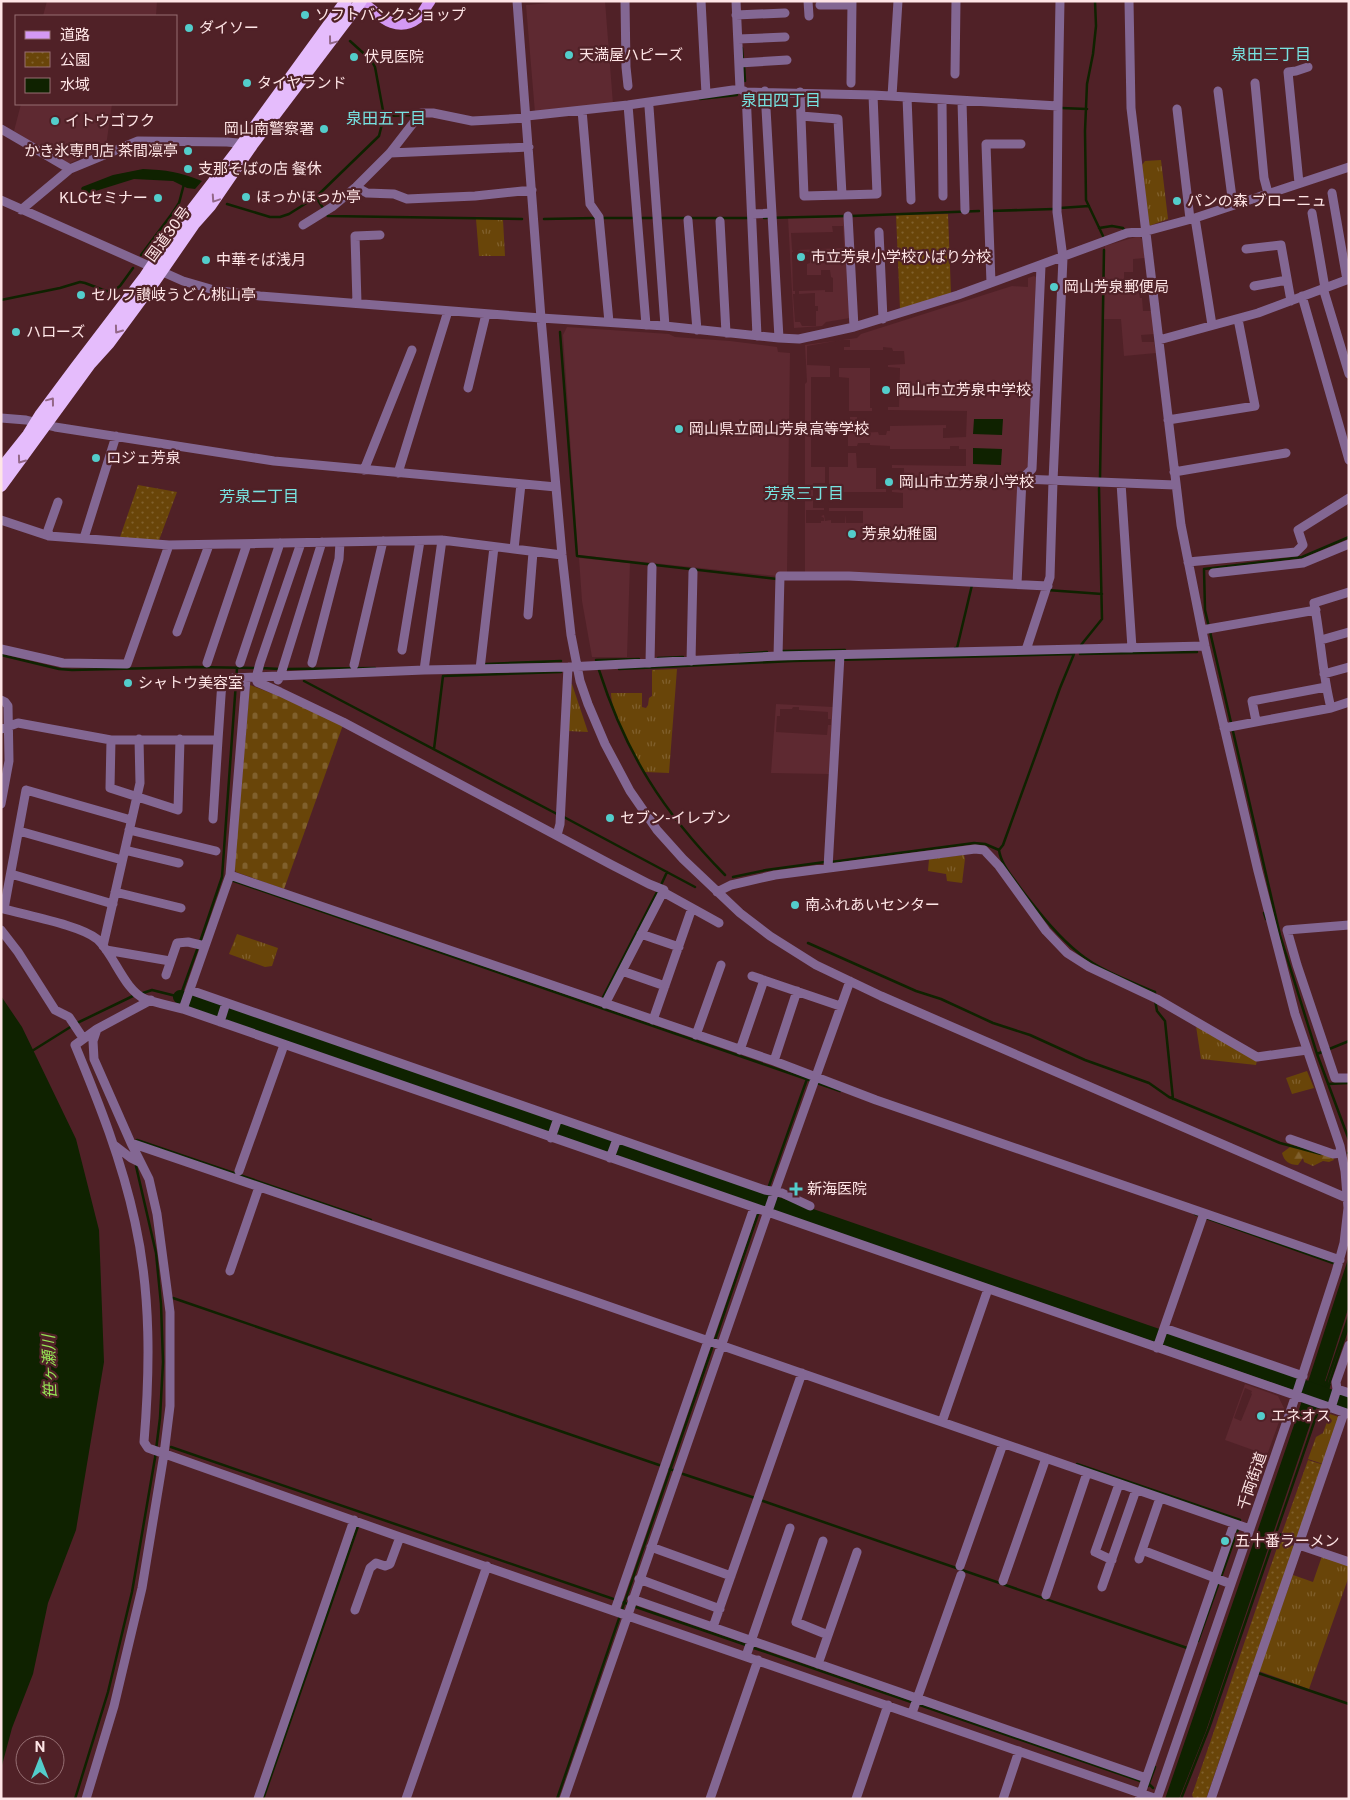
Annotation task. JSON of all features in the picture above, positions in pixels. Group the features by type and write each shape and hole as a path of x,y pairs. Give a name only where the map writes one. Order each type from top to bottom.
{"highway":[{"name":"国道30号","path":"1,486 41,424 157,269 210,206 247,144 346,1"},
{"name":"国道30号","path":"247,144 361,1"},
{"name":"国道30号","path":"1,469 41,424"}],"main road":[{"path":"361,1 388,22 398,24 408,23 418,17 430,1"}],"street":[{"path":"517,1 541,318 571,635 572,666 557,836"},
{"path":"625,1 628,86"},
{"path":"702,1 706,94"},
{"path":"736,1 739,15 752,217 757,336"},
{"path":"808,1 808,16"},
{"path":"892,96 898,1"},
{"path":"955,74 956,1"},
{"path":"1026,650 1050,577 1064,258 1057,212 1060,1"},
{"name":"千両街道","path":"1129,1 1131,108 1147,231 1175,485 1188,562 1206,629 1205,646 1229,727 1258,871 1290,995 1307,1050 1320,1082 1341,1153 1348,1198 1346,1226 1340,1260 1303,1376 1299,1397 1250,1529 1157,1799"},
{"path":"820,5 852,3 851,83"},
{"path":"739,15 785,13"},
{"path":"740,39 786,37"},
{"path":"742,63 786,60"},
{"path":"1299,183 1288,72 1308,67"},
{"path":"1256,83 1264,178 1268,193"},
{"path":"1218,90 1233,205"},
{"path":"303,225 332,207 356,188 390,153 421,113 433,113 472,120 527,117 628,107 706,94 743,91 873,95 892,96 907,100 1058,106"},
{"path":"765,91 779,338"},
{"path":"800,92 804,196 877,194 873,95"},
{"path":"907,100 911,200"},
{"path":"942,102 943,196"},
{"path":"962,103 965,210"},
{"path":"628,107 646,325"},
{"path":"649,107 656,218 666,326"},
{"path":"1177,109 1193,218 1212,325"},
{"path":"582,112 590,204 599,217 609,322"},
{"path":"801,116 838,119 842,195"},
{"path":"1,128 70,169"},
{"path":"21,210 70,169 138,141 247,144"},
{"path":"991,283 986,144 1021,144"},
{"path":"390,153 529,148"},
{"path":"1,200 183,281 214,290 448,311 666,326 799,339 883,319 1064,258 1127,233 1147,231 1193,218 1349,166"},
{"path":"356,188 367,194 394,194 407,199 475,196 532,190"},
{"path":"1159,340 1258,313 1348,279 1332,193"},
{"path":"1312,213 1324,288 1349,374"},
{"path":"752,217 772,216"},
{"path":"848,216 854,327"},
{"path":"688,220 697,330"},
{"path":"720,221 726,333"},
{"path":"879,232 883,319"},
{"path":"357,303 355,236 380,235"},
{"path":"1246,249 1281,245 1291,301"},
{"path":"1017,584 1022,479 1032,469 1041,266"},
{"path":"1254,286 1288,280"},
{"path":"1302,296 1349,460"},
{"path":"398,473 448,311"},
{"path":"468,388 486,314"},
{"path":"1168,420 1255,406 1238,319"},
{"path":"364,470 412,350"},
{"path":"1,418 274,461 556,487"},
{"path":"84,538 116,436"},
{"path":"1174,472 1286,453"},
{"path":"1022,479 1175,485"},
{"path":"1121,483 1132,648"},
{"path":"514,549 520,484"},
{"path":"1188,562 1296,552 1303,545 1298,530 1349,498"},
{"path":"49,536 48,530 58,502"},
{"path":"1,520 49,536 169,545 442,540 562,555"},
{"path":"424,667 442,540"},
{"path":"402,650 420,541"},
{"path":"280,692 277,683 322,542"},
{"path":"312,663 339,559 340,542"},
{"path":"354,666 383,542"},
{"path":"240,663 280,543"},
{"path":"186,1000 201,945 229,878 248,675 301,543"},
{"path":"177,632 209,544"},
{"path":"207,663 248,544"},
{"path":"1213,573 1303,563 1349,544"},
{"path":"1,649 63,662 127,664 169,545"},
{"path":"481,666 494,547"},
{"path":"528,615 533,552"},
{"path":"650,663 652,567"},
{"path":"691,661 693,572"},
{"path":"778,656 780,576 815,575 1017,584 1047,589"},
{"path":"1332,708 1326,687 1321,640 1314,603 1349,592"},
{"path":"1206,629 1316,610"},
{"path":"1321,640 1349,632"},
{"path":"213,819 222,681 248,675 424,667 572,666 778,656 839,658 1026,650 1205,646"},
{"path":"827,864 839,658"},
{"path":"572,666 580,681 595,722 630,791 657,830 682,859 740,913 792,951 850,981 1348,1198"},
{"path":"1324,674 1349,667"},
{"path":"248,675 257,682 343,722 661,889 719,923"},
{"path":"1256,721 1252,701 1326,687"},
{"path":"1,700 8,706 5,728 9,761 1,804"},
{"path":"1229,727 1332,708 1349,702"},
{"path":"5,728 18,722 110,740 218,740"},
{"path":"104,948 112,904 140,783 140,739"},
{"path":"110,740 110,788 178,810 180,739"},
{"path":"131,820 26,790 3,908 71,927 95,938 136,992 148,999 226,1004 810,1206"},
{"path":"129,830 216,851"},
{"path":"19,831 123,855 180,863"},
{"path":"717,892 731,885 827,864 975,849 984,850 999,866 1046,931 1067,953 1089,967 1155,998 1256,1057 1307,1050"},
{"path":"11,874 112,904"},
{"path":"229,878 774,1061 814,1081 1203,1216 1340,1260"},
{"path":"602,1003 622,971 661,889"},
{"path":"115,892 182,908"},
{"path":"653,1020 692,908"},
{"path":"1333,1077 1326,1050 1297,965 1288,930 1349,924"},
{"path":"1,930 18,952 55,1010 69,1017 81,1034"},
{"path":"641,934 679,947"},
{"path":"166,975 177,943 201,945"},
{"path":"104,948 170,961"},
{"path":"696,1035 721,965"},
{"path":"622,971 665,986"},
{"path":"752,976 840,1006"},
{"path":"740,1050 764,980"},
{"path":"624,1607 640,1579 651,1547 712,1341 768,1210 850,981"},
{"path":"774,1061 797,991"},
{"path":"148,999 97,1029 81,1034 75,1045 114,1145 135,1222 140,1254 149,1351 144,1442 148,1448 487,1566 749,1647 818,1664 1019,1751 1143,1787"},
{"path":"186,1000 220,1019 284,1045 611,1155 754,1208 768,1210 988,1289 1303,1376"},
{"path":"220,1019 226,1004"},
{"path":"86,1799 114,1706 142,1588 159,1452 170,1406 170,1312 157,1214 149,1179 94,1059 93,1041 97,1029"},
{"path":"239,1171 284,1045"},
{"path":"1320,1082 1333,1077 1349,1078"},
{"path":"552,1135 557,1119"},
{"path":"1290,1139 1333,1154 1341,1153"},
{"path":"611,1155 617,1140"},
{"path":"131,1143 712,1341 802,1374 943,1420 1004,1444 1250,1529"},
{"path":"114,1145 141,1164"},
{"path":"230,1271 259,1186"},
{"path":"564,1799 624,1607 754,1208"},
{"path":"1161,1338 1203,1216"},
{"path":"943,1420 988,1289"},
{"path":"1161,1338 1299,1397 1332,1400 1349,1393"},
{"path":"1332,1400 1349,1345"},
{"path":"713,1627 802,1374"},
{"path":"1211,1799 1346,1414 1332,1400"},
{"path":"915,1705 1004,1444"},
{"path":"1003,1581 1046,1458"},
{"path":"1046,1595 1087,1473"},
{"path":"1112,1560 1095,1552 1119,1484"},
{"path":"1102,1587 1136,1490"},
{"path":"1160,1498 1140,1554 1231,1584"},
{"path":"258,1799 354,1520"},
{"path":"1143,1787 1191,1649 1218,1579 1234,1524"},
{"path":"749,1647 790,1528"},
{"path":"355,1610 370,1568 376,1563 384,1566 390,1564 400,1537"},
{"path":"823,1542 796,1622 828,1635"},
{"path":"1300,1542 1349,1562"},
{"path":"651,1547 731,1576"},
{"path":"818,1664 857,1552"},
{"path":"406,1799 487,1566"},
{"path":"640,1579 720,1608"},
{"path":"624,1607 713,1627 749,1647 758,1660 888,1705 915,1705 1143,1787 1157,1799"},
{"path":"710,1799 758,1660"},
{"path":"856,1799 888,1705"},
{"path":"1003,1799 1019,1751"}],"shaded area":[{"path":"47,1 157,1 156,15 43,15"},
{"name":"天満屋ハピーズ","path":"551,1 605,1 613,104 535,113 526,5 550,3"},
{"path":"21,105 112,105 106,146 68,164 14,131"},
{"path":"846,217 850,318 826,322 822,326 794,328 788,218","holes":["832,226 843,226 844,248 797,250 813,253 810,255 810,263 807,264 807,275 821,275 821,270 830,270 831,277 833,278 833,292 825,292 825,290 799,291 799,294 815,293 815,306 818,306 816,326 802,326 800,322 795,322 791,233 833,232"]},
{"path":"1139,236 1142,239 1145,258 1133,259 1133,272 1124,272 1124,288 1138,288 1140,298 1142,298 1143,311 1152,311 1154,334 1141,335 1142,342 1154,342 1156,353 1124,356 1121,319 1104,319 1105,246"},
{"path":"1036,277 1028,467 1024,471 1018,471 1017,484 1019,487 1013,578 1011,580 805,572 805,384 807,382 805,345 837,341 807,346 807,365 830,366 830,377 811,377 811,467 825,467 825,483 813,483 813,508 824,508 824,510 806,510 806,523 821,523 821,521 824,521 824,518 821,516 824,515 825,521 831,520 831,523 845,523 845,514 846,523 863,523 863,511 829,511 829,508 903,508 903,493 892,492 892,490 904,489 904,468 892,468 892,465 966,466 966,449 959,449 959,446 950,446 950,449 890,449 890,446 870,445 870,443 858,443 857,446 848,446 848,423 850,422 850,417 857,417 857,431 860,433 878,432 879,435 886,435 887,431 890,431 890,426 946,425 946,428 943,428 943,438 966,437 967,411 888,410 888,407 899,407 900,368 888,367 888,365 905,364 904,351 893,351 892,348 883,347 883,350 844,350 844,347 850,347 850,340 842,340 857,338 861,334 1012,286 1028,287 1028,278"},
{"name":"岡山県立岡山芳泉高等学校","path":"567,327 669,334 675,337 730,341 777,347 778,352 790,353 787,574 777,576 578,555 563,335"},
{"path":"839,368 870,368 870,408 872,408 872,411 849,411 849,378 839,377"},
{"path":"848,453 856,453 857,468 876,468 876,489 886,489 886,492 837,492 837,484 829,484 829,467 848,467"},
{"path":"579,558 630,563 627,657 592,657 582,601"},
{"path":"776,704 833,707 829,774 771,773","holes":["799,707 799,710 828,712 828,719 831,719 831,725 828,725 827,735 776,732 777,716 780,716 780,709"]},
{"path":"1245,1384 1278,1396 1284,1408 1267,1455 1225,1440","holes":["1245,1388 1252,1391 1241,1421 1234,1418"]}],"green space":[{"path":"1161,160 1168,219 1149,226 1142,165 1145,161"},
{"path":"948,214 951,293 900,309 896,215"},
{"path":"476,219 503,220 505,256 479,256"},
{"path":"138,485 177,492 158,543 119,540"},
{"path":"677,669 669,773 645,772 619,722 611,693 642,693 642,707 646,708 649,698 652,696 652,670"},
{"path":"572,684 588,732 568,731"},
{"path":"250,685 343,725 284,889 236,872 234,868"},
{"path":"964,855 962,883 947,881 946,874 928,871 929,859"},
{"path":"237,934 278,948 272,966 265,967 229,954"},
{"path":"1196,1026 1257,1060 1256,1065 1201,1059"},
{"path":"1307,1071 1314,1088 1292,1094 1286,1078"},
{"path":"1290,1144 1332,1155 1334,1160 1329,1162 1323,1161 1313,1166 1304,1162 1303,1158 1298,1165 1292,1164 1284,1158 1282,1153 1290,1147"},
{"path":"1330,1414 1339,1417 1323,1464 1308,1459 1316,1437 1323,1433"},
{"path":"1308,1460 1324,1465 1297,1539 1282,1533"},
{"path":"1279,1542 1294,1546 1206,1799 1194,1799 1192,1795"},
{"path":"1322,1556 1349,1566 1349,1576 1309,1689 1259,1671 1293,1575 1313,1582"}],"water":[{"path":"143,169 173,172 202,181 195,189 187,188 173,181 134,179 86,194 81,189 113,175"},
{"path":"974,419 1003,419 1002,435 973,434"},
{"path":"973,448 1002,449 1001,465 973,464"},
{"name":"笹ヶ瀬川","path":"1,996 22,1027 76,1139 99,1230 104,1362 76,1530 48,1603 33,1674 12,1728 1,1769"},
{"path":"1349,1256 1349,1306 1325,1381 1331,1384 1326,1399 1315,1410 1206,1731 1179,1799 1165,1799 1294,1425"}],"waterway":[{"path":"1095,1 1096,26 1087,84 1085,131 1086,200 1103,236"},
{"path":"227,204 270,217 280,217 289,214 316,197 379,136 384,116 375,67 371,60 350,41"},
{"path":"742,48 743,60"},
{"path":"744,65 745,81"},
{"path":"700,99 737,95"},
{"path":"1061,108 1087,109"},
{"path":"384,116 415,115"},
{"path":"141,255 179,203 184,184"},
{"path":"316,197 323,208"},
{"path":"1060,208 1089,206"},
{"path":"990,211 1054,209"},
{"path":"851,216 979,211"},
{"path":"326,214 328,216 522,219"},
{"path":"764,218 846,216"},
{"path":"544,219 595,218"},
{"path":"602,218 751,218"},
{"path":"1099,228 1112,226 1123,228 1124,230"},
{"path":"1100,478 1104,250"},
{"path":"1,300 80,282 106,291 113,291 120,286 133,268"},
{"path":"560,332 577,556 777,579"},
{"path":"1081,645 1102,619 1099,488"},
{"path":"1349,537 1302,557 1204,569 1205,610 1280,935 1317,1054 1349,1140"},
{"path":"955,648 957,648 972,585"},
{"path":"1047,590 1102,594"},
{"path":"781,651 845,650"},
{"path":"740,654 767,652"},
{"path":"1080,654 1197,652"},
{"path":"619,669 793,661 1074,654"},
{"path":"831,862 974,843 985,844 999,850 1003,845 1074,654"},
{"path":"1,655 59,669 72,670 196,667 255,668"},
{"path":"658,658 683,657"},
{"path":"596,660 639,659"},
{"path":"486,664 561,661"},
{"path":"200,942 222,877 237,668"},
{"path":"261,668 280,669"},
{"path":"286,669 375,668"},
{"path":"599,670 621,729 649,780 683,828 725,875"},
{"path":"434,749 443,676 561,672"},
{"path":"304,681 557,814"},
{"path":"562,816 695,887"},
{"path":"999,850 1005,866 1021,889 1072,947 1097,966 1155,992 1155,995"},
{"path":"733,877 766,870 825,862"},
{"path":"661,885 667,872"},
{"path":"231,880 812,1081"},
{"path":"601,1001 658,890"},
{"path":"1264,913 1266,919"},
{"path":"808,943 993,1023 1030,1035 1085,1060 1149,1083 1169,1097 1280,1143 1321,1154"},
{"path":"140,994 152,990 180,997 198,947"},
{"path":"77,1023 135,995"},
{"path":"180,997 1294,1383"},
{"path":"1155,1000 1157,1011 1165,1021 1173,1099"},
{"path":"32,1051 72,1026"},
{"path":"1317,1054 1349,1041"},
{"path":"769,1186 807,1079"},
{"path":"817,1083 840,1091"},
{"path":"1328,1084 1349,1083"},
{"path":"137,1140 371,1220"},
{"path":"75,1799 108,1692 132,1592 160,1418 163,1362 161,1304 156,1253 136,1166"},
{"path":"764,1199 766,1194"},
{"path":"761,1203 762,1199"},
{"path":"715,1340 758,1214"},
{"path":"1195,1214 1333,1263"},
{"path":"173,1298 659,1465"},
{"path":"1326,1384 1349,1316"},
{"path":"1329,1384 1349,1324"},
{"path":"557,1799 713,1345"},
{"path":"1305,1387 1349,1403"},
{"path":"1181,1799 1209,1728 1320,1405"},
{"path":"171,1447 628,1604"},
{"path":"1077,1464 1240,1520 1239,1522"},
{"path":"669,1469 673,1470"},
{"path":"683,1474 755,1498"},
{"path":"760,1500 1190,1649"},
{"path":"263,1799 358,1526"},
{"path":"1221,1577 1238,1529"},
{"path":"1276,1533 1299,1541"},
{"path":"1198,1641 1219,1582"},
{"path":"633,1606 746,1645"},
{"path":"751,1647 1149,1784 1153,1788"},
{"path":"1258,1673 1349,1704"},
{"path":"1148,1786 1155,1767"}],"place":[{"name":"ソフトバンクショップ","path":"305,15"},
{"name":"ダイソー","path":"189,28"},
{"name":"天満屋ハピーズ","path":"569,55"},
{"name":"伏見医院","path":"354,57"},
{"name":"タイヤランド","path":"247,83"},
{"name":"イトウゴフク","path":"55,121"},
{"name":"岡山南警察署","path":"324,129"},
{"name":"かき氷専門店 茶間凛亭","path":"188,151"},
{"name":"支那そばの店 餐休","path":"188,169"},
{"name":"ほっかほっか亭","path":"246,197"},
{"name":"KLCセミナー","path":"158,198"},
{"name":"パンの森 ブローニュ","path":"1177,201"},
{"name":"市立芳泉小学校ひばり分校","path":"801,257"},
{"name":"中華そば浅月","path":"206,260"},
{"name":"岡山芳泉郵便局","path":"1054,287"},
{"name":"セルフ讃岐うどん桃山亭","path":"81,295"},
{"name":"ハローズ","path":"16,332"},
{"name":"岡山市立芳泉中学校","path":"886,390"},
{"name":"岡山県立岡山芳泉高等学校","path":"679,429"},
{"name":"ロジェ芳泉","path":"96,458"},
{"name":"岡山市立芳泉小学校","path":"889,482"},
{"name":"芳泉幼稚園","path":"852,534"},
{"name":"シャトウ美容室","path":"128,683"},
{"name":"セブン-イレブン","path":"610,818"},
{"name":"南ふれあいセンター","path":"795,905"},
{"name":"新海医院","path":"796,1189"},
{"name":"エネオス","path":"1261,1416"},
{"name":"五十番ラーメン","path":"1225,1541"}],"district":[{"name":"泉田三丁目","path":"1271,54"},
{"name":"泉田四丁目","path":"781,100"},
{"name":"泉田五丁目","path":"386,118"},
{"name":"芳泉三丁目","path":"804,493"},
{"name":"芳泉二丁目","path":"259,496"}]}
